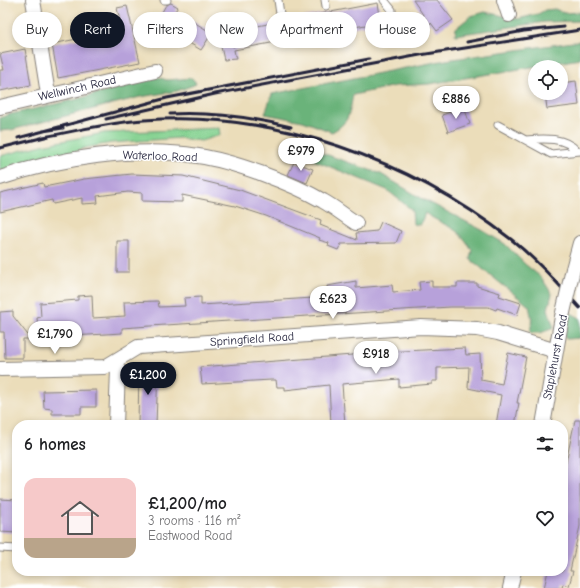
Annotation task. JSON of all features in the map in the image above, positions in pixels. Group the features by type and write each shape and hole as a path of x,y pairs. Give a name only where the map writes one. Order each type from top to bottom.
{"street":[{"path":"33,0 48,94"},
{"path":"504,0 509,15"},
{"name":"Wellwinch Road","path":"0,107 48,94 155,71"},
{"name":"Waterloo Road","path":"0,178 52,163 131,152 197,156 224,162 294,186 324,201 356,223"},
{"name":"Staplehurst Road","path":"544,420 562,317 580,243"},
{"name":"Springfield Road","path":"0,369 105,367 138,346 421,327 477,329 498,333 556,351"},
{"path":"115,361 118,368 116,420"},
{"path":"510,588 513,576"}],"lane":[{"path":"278,0 280,12"},
{"path":"384,0 392,12"},
{"path":"498,125 551,154 579,151"},
{"path":"526,140 557,140 572,144 579,151"},
{"path":"0,548 12,549"}],"green space":[{"path":"555,9 564,13 580,12 580,21 545,22 455,35 456,28 471,16 485,12 518,19 538,14 545,10"},
{"path":"580,41 580,59 568,61 528,60 528,68 429,84 395,86 353,95 346,121 332,132 303,121 265,114 272,94 446,60"},
{"path":"157,77 167,80 192,78 196,83 177,91 140,97 11,130 0,131 0,118 7,115 74,100"},
{"path":"219,128 220,135 201,141 180,138 111,143 84,148 73,153 0,171 0,156 42,145 104,133"},
{"path":"314,150 381,174 421,198 482,230 505,244 526,265 541,277 552,294 548,309 554,328 540,333 530,333 532,320 529,306 470,259 472,250 467,242 456,231 425,213 420,225 413,224 412,210 387,190 295,154"},
{"path":"571,313 580,318 580,338 566,339 561,331"}],"building":[{"path":"413,0 437,0 453,20 437,31 431,23 430,25 430,12 421,12"},
{"path":"171,3 178,7 175,11 177,12 162,12 166,5"},
{"path":"378,3 379,12 365,12 365,25 357,27 357,12 331,12"},
{"path":"127,6 133,32 133,48 137,48 140,62 58,78 53,48 62,48 62,42 70,40 70,48 125,48 125,12 118,12 117,8"},
{"path":"197,24 205,29 205,44 201,50 197,48"},
{"path":"266,24 266,44 258,45 258,26"},
{"path":"221,48 244,48 234,50 236,59 224,60"},
{"path":"25,49 31,85 0,91 0,70 4,70 0,54"},
{"path":"576,81 579,105 547,109 546,100 568,100 568,82"},
{"path":"464,107 470,124 448,132 442,115"},
{"path":"294,162 313,169 307,183 288,175"},
{"path":"132,174 183,176 240,190 321,220 320,225 357,240 356,233 377,231 381,222 401,231 396,243 341,244 338,250 328,246 329,243 319,240 320,238 266,216 235,206 182,195 182,202 142,201 142,193 128,192 97,196 98,203 82,204 82,198 53,204 52,200 0,212 0,193 43,183 44,187 84,179"},
{"path":"117,241 129,241 129,272 117,272"},
{"path":"356,281 356,288 392,285 393,292 420,290 419,282 432,281 432,287 457,287 457,283 477,283 477,286 500,293 499,296 521,303 517,315 497,308 496,310 488,307 450,307 122,328 122,333 39,338 37,318 41,317 40,303 78,300 78,296 92,295 93,318 125,316 124,302 158,301 159,307 185,306 184,298 201,297 201,305 329,297 327,286"},
{"path":"13,311 13,316 31,339 23,339 23,358 5,358 4,332 0,332 0,312"},
{"path":"465,348 466,355 480,354 481,380 502,384 508,353 526,357 517,403 519,403 516,420 497,420 501,395 468,388 469,367 437,368 437,381 432,381 432,384 399,387 399,379 342,384 345,420 331,420 329,385 285,390 285,387 277,387 276,380 202,384 200,367 403,351"},
{"path":"139,367 158,368 156,420 138,420"},
{"path":"96,390 96,407 81,407 81,414 52,414 52,409 44,408 43,391"},
{"path":"575,420 580,420 580,526 570,571 573,571 569,586 563,584 562,588 544,588 547,576 568,576 568,453"},
{"path":"0,499 12,500 12,533 0,532"}],"railway":[{"path":"467,42 524,31 564,27"},
{"path":"106,119 215,94 420,55 580,30"},
{"path":"18,138 167,98 369,59"},
{"path":"170,114 231,116 261,120 291,127"},
{"path":"43,137 131,121 193,119 242,123 291,132 339,146 385,164 430,186 472,211 512,240 530,256 580,308"},
{"path":"43,131 63,128"},
{"path":"0,148 49,136"}]}
